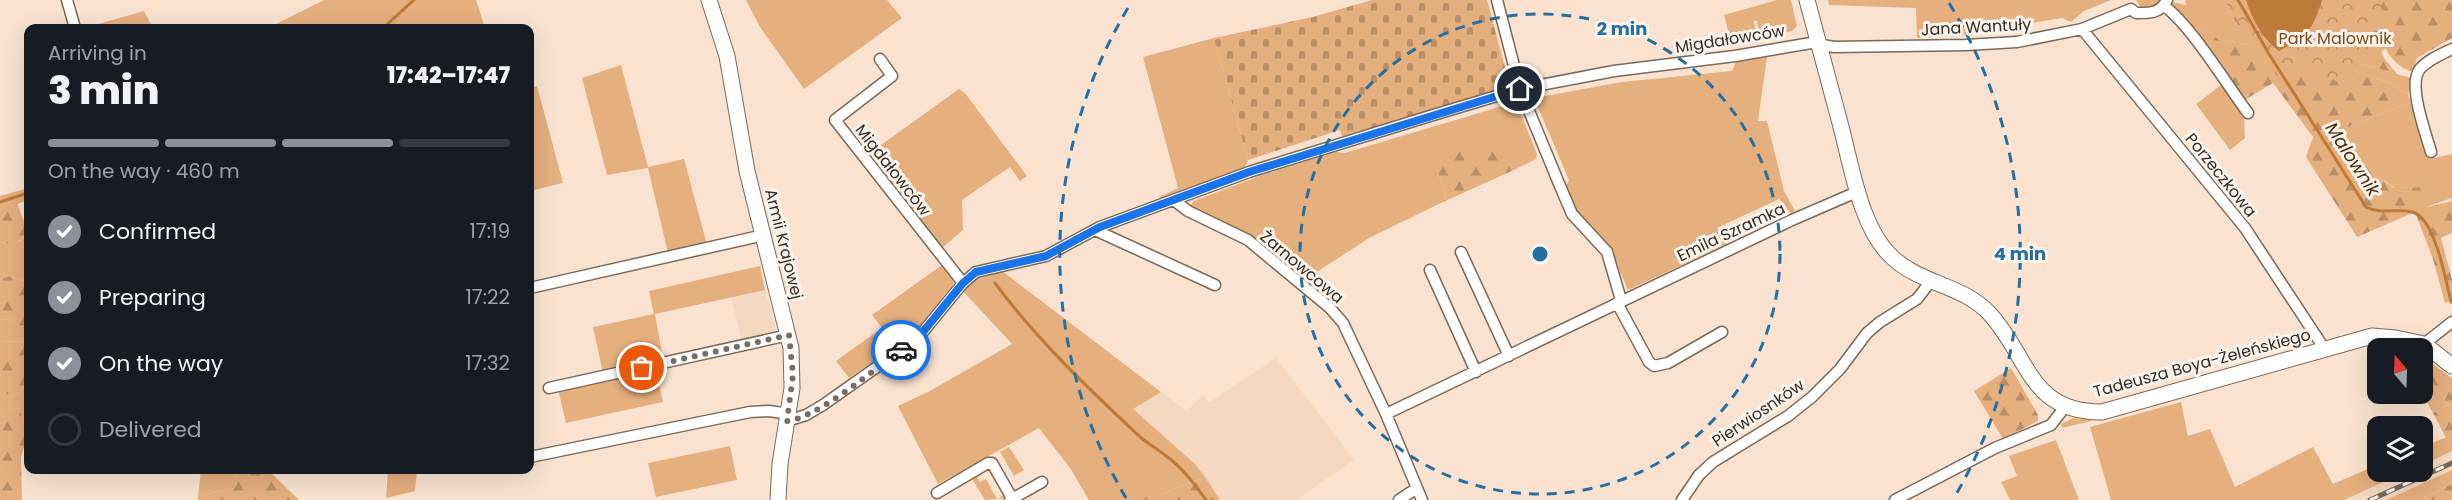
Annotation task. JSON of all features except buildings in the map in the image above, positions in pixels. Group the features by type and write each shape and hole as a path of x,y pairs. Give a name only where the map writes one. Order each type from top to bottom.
{"street":[{"path":"67,0 74,24"},
{"name":"Armii Krajowej","path":"709,0 727,56 747,171 789,335 793,375 780,464 778,500"},
{"path":"1497,0 1520,89 1572,214 1607,252 1619,302 1649,362 1654,366 1668,363 1722,332"},
{"name":"Tadeusza Boya-Żeleńskiego","path":"1807,0 1859,191 1873,232 1885,250 1911,272 1962,294 1989,313 2039,387 2065,407 2086,412 2102,412 2324,348 2372,336 2396,338"},
{"path":"2165,3 2248,113"},
{"name":"Jana Wantuły","path":"1819,44 1834,47 1966,45 2046,38 2082,29 2131,5 2136,14 2152,12 2165,3"},
{"name":"Porzeczkowa","path":"2082,29 2245,228 2324,348"},
{"name":"Migdałowców","path":"788,417 806,415 823,405 918,338 963,283 976,272 1053,253 1095,230 1249,172 1520,89 1614,71 1735,56 1798,44 1819,44"},
{"path":"2431,152 2415,82 2419,70 2425,64 2452,48"},
{"name":"Migdałowców","path":"880,59 892,76 835,120 963,283"},
{"name":"Emila Szramka","path":"1386,414 1841,197 1859,191"},
{"name":"Żarnowcowa","path":"1175,201 1188,211 1248,240 1330,308 1343,323 1386,414 1422,500"},
{"path":"1095,230 1215,285"},
{"path":"534,287 764,235"},
{"path":"1461,252 1509,356"},
{"path":"1430,270 1476,372"},
{"name":"Pierwiosnków","path":"1682,500 1700,475 1713,462 1788,416 1812,397 1840,369 1867,333 1917,298 1931,280"},
{"path":"2432,338 2452,322"},
{"path":"549,388 789,335"},
{"name":"Tadeusza Boya-Żeleńskiego","path":"2433,351 2452,366"},
{"path":"1895,500 1995,448 2051,424 2065,407"},
{"path":"534,456 750,412 769,411 788,417"},
{"path":"937,493 988,463 992,463 1012,500 1042,482"},
{"path":"1399,500 1417,488"}],"shaded area":[{"path":"2246,0 2322,0 2308,31 2279,51 2259,28"},
{"path":"765,290 777,333 742,342 731,297"},
{"path":"1276,358 1354,460 1296,500 1220,500 1195,464 1132,409 1161,392 1187,411 1203,395 1210,402"},
{"path":"2452,451 2452,470 2433,479 2433,460"},
{"path":"2384,482 2426,482 2386,500 2344,500"}],"green space":[{"path":"324,0 476,0 484,24 276,24"},
{"path":"746,0 887,0 902,18 804,89 760,27"},
{"path":"1372,0 1487,0 1510,86 1343,138 1340,130 1248,160 1214,38 1313,17"},
{"path":"1777,0 1791,0 1797,26 1792,31 1760,37 1757,21 1754,21 1757,38 1731,42 1724,15"},
{"path":"1828,0 2111,0 2084,11 2071,22 2062,18 2007,27 1980,27 1962,36 1917,38 1916,8 1829,5"},
{"path":"2136,0 2164,0 2157,7 2142,9"},
{"path":"2185,0 2229,0 2227,9 2239,26 2257,41 2251,45 2219,40 2203,27 2193,32 2170,6 2172,2 2186,5"},
{"name":"Park Malownik","path":"2224,0 2379,0 2393,43 2338,82 2306,67 2282,83"},
{"path":"2370,0 2452,0 2452,38 2417,58 2413,72 2394,61 2388,52 2379,32"},
{"path":"2230,2 2314,57 2390,83 2408,95 2411,102 2335,132 2373,173 2394,188 2420,187 2427,207 2452,201 2452,233 2441,238 2452,280 2452,300 2445,303 2433,259 2415,212 2357,237 2306,157 2313,137 2273,83 2243,101 2193,32 2203,27 2219,40 2251,45 2256,41 2239,26 2227,9"},
{"path":"144,11 151,24 98,24"},
{"path":"1214,38 1248,160 1245,167 1161,199 1159,197 1178,188 1143,57"},
{"path":"2378,43 2384,58 2397,74 2321,52"},
{"path":"2321,52 2411,78 2408,95 2390,83 2314,57"},
{"path":"1767,57 1758,121 1767,121 1784,191 1795,211 1791,213 1779,199 1717,228 1727,244 1628,290 1609,247 1578,213 1565,187 1569,180 1534,98 1622,82 1732,71 1736,62"},
{"path":"621,65 648,167 684,159 707,245 668,253 648,168 607,175 582,78"},
{"path":"2228,80 2243,101 2245,138 2230,150 2196,104"},
{"path":"537,86 563,183 534,190 534,87"},
{"path":"959,89 965,93 1027,176 1020,181 1010,167 962,200 963,230 941,249 867,155"},
{"path":"1516,102 1537,154 1536,159 1514,170 1496,145 1437,169 1446,197 1443,202 1369,238 1303,281 1192,210 1190,206 1194,201 1265,174 1335,152 1345,153"},
{"path":"2411,102 2430,159 2452,154 2452,198 2426,207 2420,187 2395,188 2373,173 2335,132"},
{"path":"1496,144 1514,170 1443,202 1446,197 1437,169 1447,153"},
{"path":"24,189 24,202 0,211 0,196"},
{"path":"17,203 24,221 24,237 16,243 0,242 0,211"},
{"path":"24,237 24,281 10,276 0,279 0,242 16,243"},
{"path":"942,265 954,283 915,333 849,378 836,361 882,328 872,315"},
{"path":"760,266 765,290 655,314 663,359 603,373 593,327 654,314 649,291"},
{"path":"1002,271 1161,392 1133,409 1195,464 1205,477 1159,495 1140,495 1132,500 1089,500 1070,468 1039,428 938,484 898,406 928,392 1012,344 962,290 975,278"},
{"path":"10,276 24,281 24,326 20,327 11,319 0,320 0,279"},
{"path":"11,319 20,327 24,326 24,341 0,342 0,320"},
{"path":"24,341 24,387 16,395 0,394 0,342"},
{"path":"2433,366 2452,378 2452,435 2446,438 2433,413 2448,405 2433,383"},
{"path":"2011,368 2038,415 2038,421 2003,439 1974,391"},
{"path":"655,369 663,402 566,423 558,389"},
{"path":"2433,383 2448,405 2433,413 2428,404 2433,404"},
{"path":"24,387 24,421 19,408 0,412 0,394 16,395"},
{"path":"2181,402 2188,436 2210,429 2235,487 2313,447 2333,484 2367,469 2367,482 2384,482 2344,500 2111,500 2090,427"},
{"path":"19,408 24,421 24,447 21,458 22,500 0,500 0,412"},
{"path":"2073,418 2091,421 2062,428 2061,424"},
{"path":"2452,435 2452,451 2433,460 2433,443"},
{"path":"2056,440 2079,500 2010,500 2001,482 2017,476 2009,456"},
{"path":"730,446 737,480 656,497 648,463"},
{"path":"1009,447 1024,470 1014,476 1000,452"},
{"path":"2452,470 2452,484 2418,500 2386,500 2426,482 2433,482 2433,479"},
{"path":"201,474 237,474 235,488 198,496"},
{"path":"237,474 272,474 299,500 198,500 198,496 235,488"},
{"path":"388,474 417,474 415,491 386,498"},
{"path":"976,475 980,482 986,479 997,499 985,500 971,477"},
{"path":"1205,477 1220,500 1132,500 1140,495 1159,495"},
{"path":"2452,484 2452,500 2418,500"}],"waterway":[{"path":"387,24 414,0"},
{"name":"Malownik","path":"2238,0 2269,54 2366,207 2377,211 2412,212 2420,216 2427,225 2443,266 2451,302"},
{"path":"0,202 24,194"},
{"path":"995,283 1064,363 1140,437 1178,466 1206,500"}],"railway":[{"path":"2370,500 2452,463"}],"way so far":[{"path":"642,368 789,335 793,375 787,421 806,415 823,405 901,350"}],"route":[{"path":"901,350 918,338 969,276 976,272 1046,256 1100,227 1249,172 1520,89"}]}
